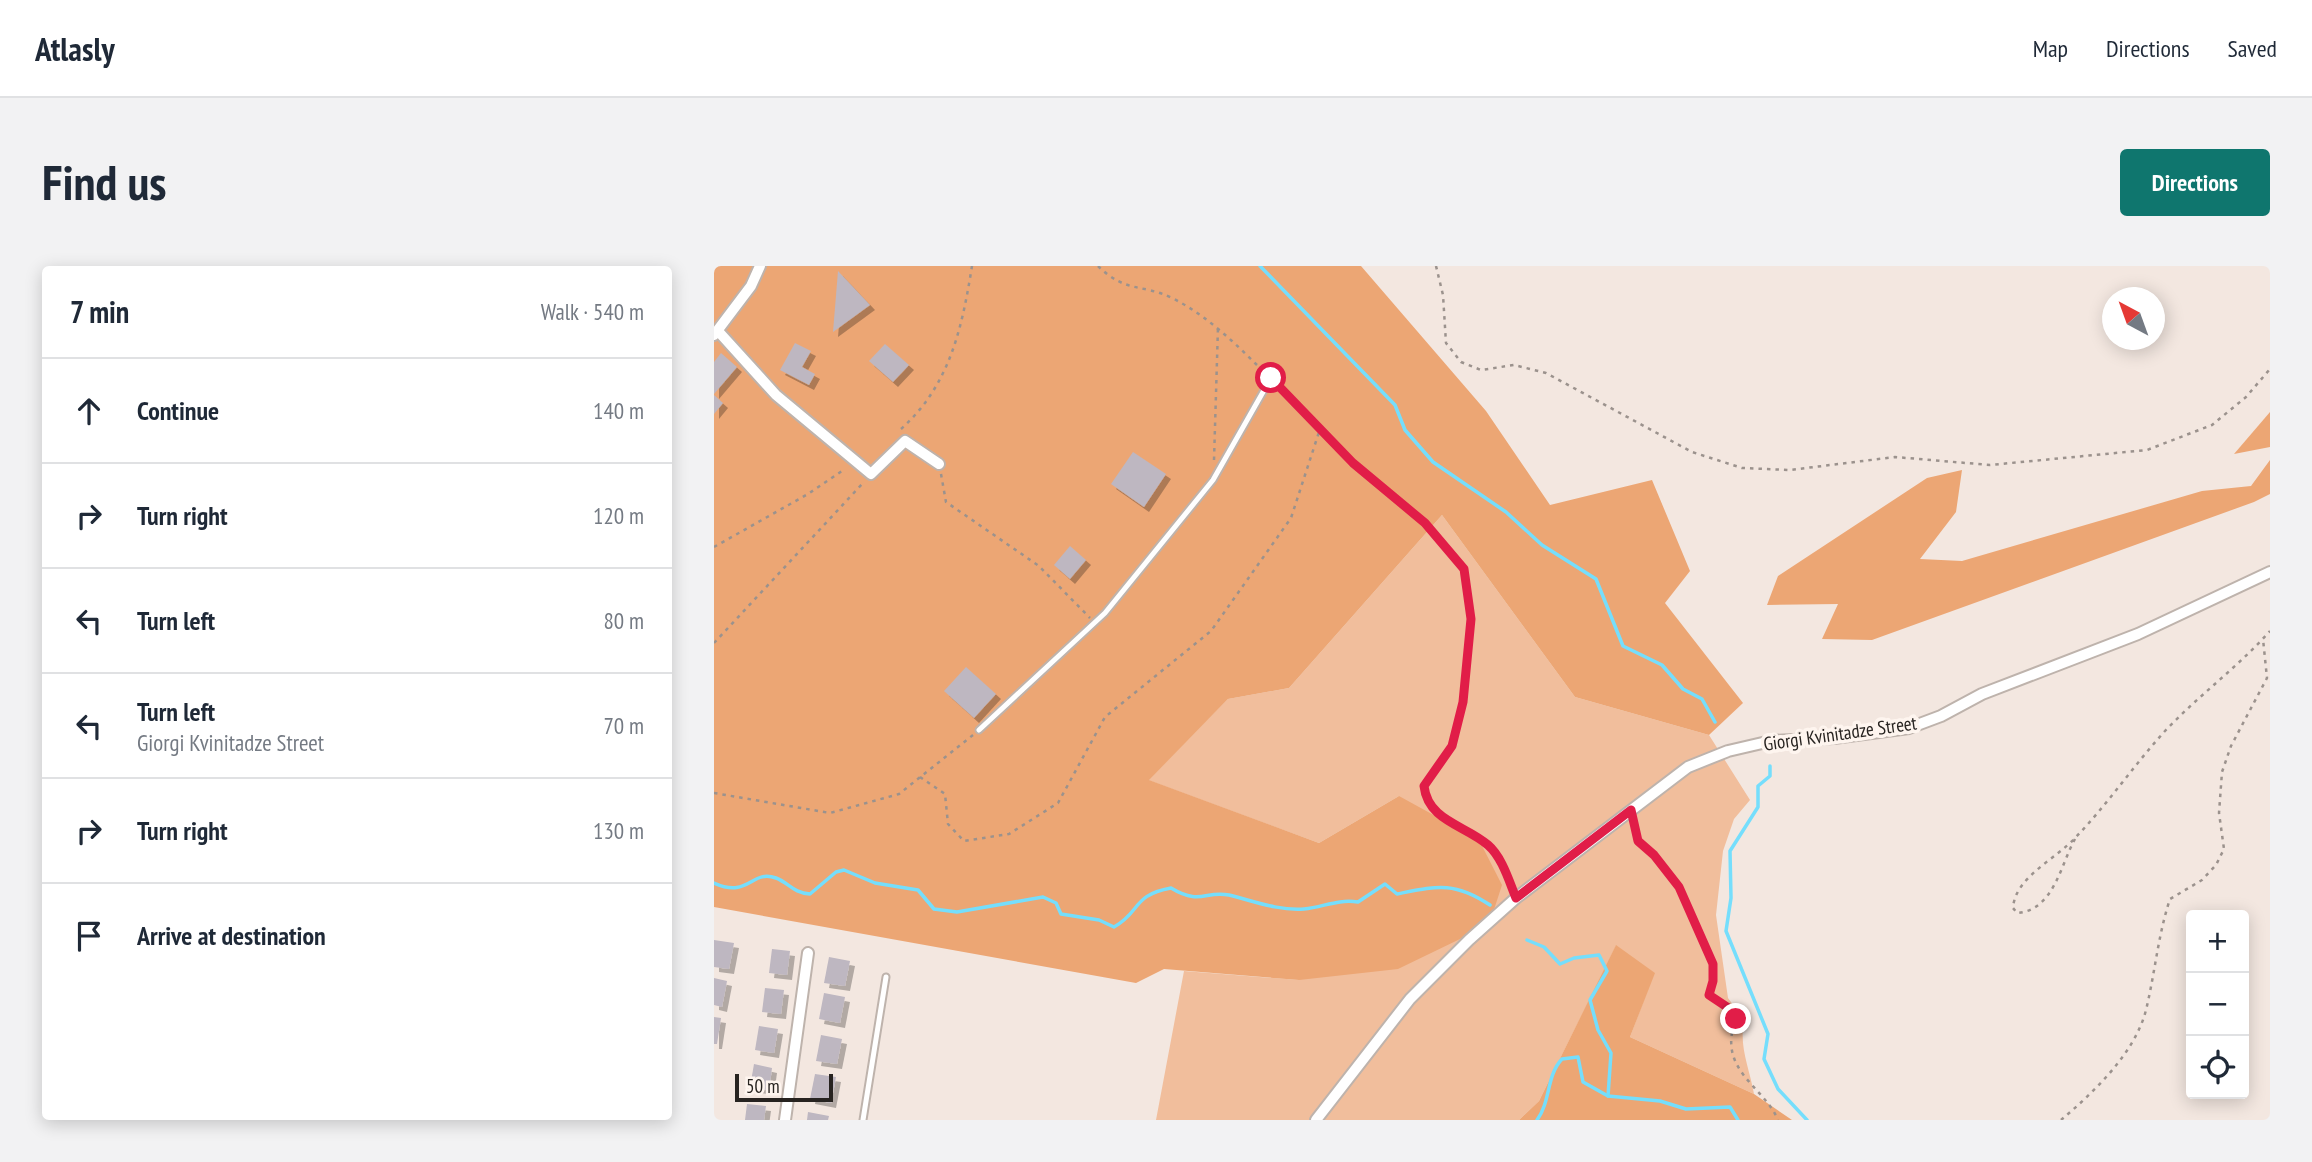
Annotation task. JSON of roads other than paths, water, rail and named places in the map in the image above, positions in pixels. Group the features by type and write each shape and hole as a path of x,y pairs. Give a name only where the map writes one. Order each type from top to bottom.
{"street":[{"path":"760,266 751,286 716,333 776,395 871,474 905,441 939,464"},
{"name":"Giorgi Kvinitadze Street","path":"1316,1118 1410,999 1516,898 1688,767 1728,751 1771,741 1834,738 1909,728 1941,716 1982,694 2138,634 2270,572"},
{"path":"785,1120 808,954"}],"lane":[{"path":"979,730 1095,622 1213,480 1271,378"},
{"path":"863,1120 886,977"}],"waterway":[{"path":"1260,266 1395,405 1405,430 1433,462 1506,512 1542,545 1596,579 1623,646 1662,665 1683,689 1702,699 1715,722"},
{"path":"1770,766 1770,776 1758,786 1758,807 1730,851 1731,898 1726,931 1768,1034 1764,1059 1778,1089 1807,1120"},
{"path":"714,883 735,888 768,876 799,892 810,894 836,872 844,870 875,883 918,890 934,909 957,912 1043,897 1056,903 1061,914 1099,920 1114,927 1129,916 1143,899 1171,888 1189,896 1221,894 1295,909 1358,902 1385,884 1397,894 1423,889 1455,889 1490,905"},
{"path":"1527,940 1544,947 1560,964 1574,958 1599,955 1607,971 1590,1000 1598,1030 1611,1053 1608,1096"},
{"path":"1537,1120 1545,1105 1557,1066 1562,1059 1578,1057 1583,1082 1608,1096 1660,1101 1686,1109 1730,1107 1738,1120"}]}
